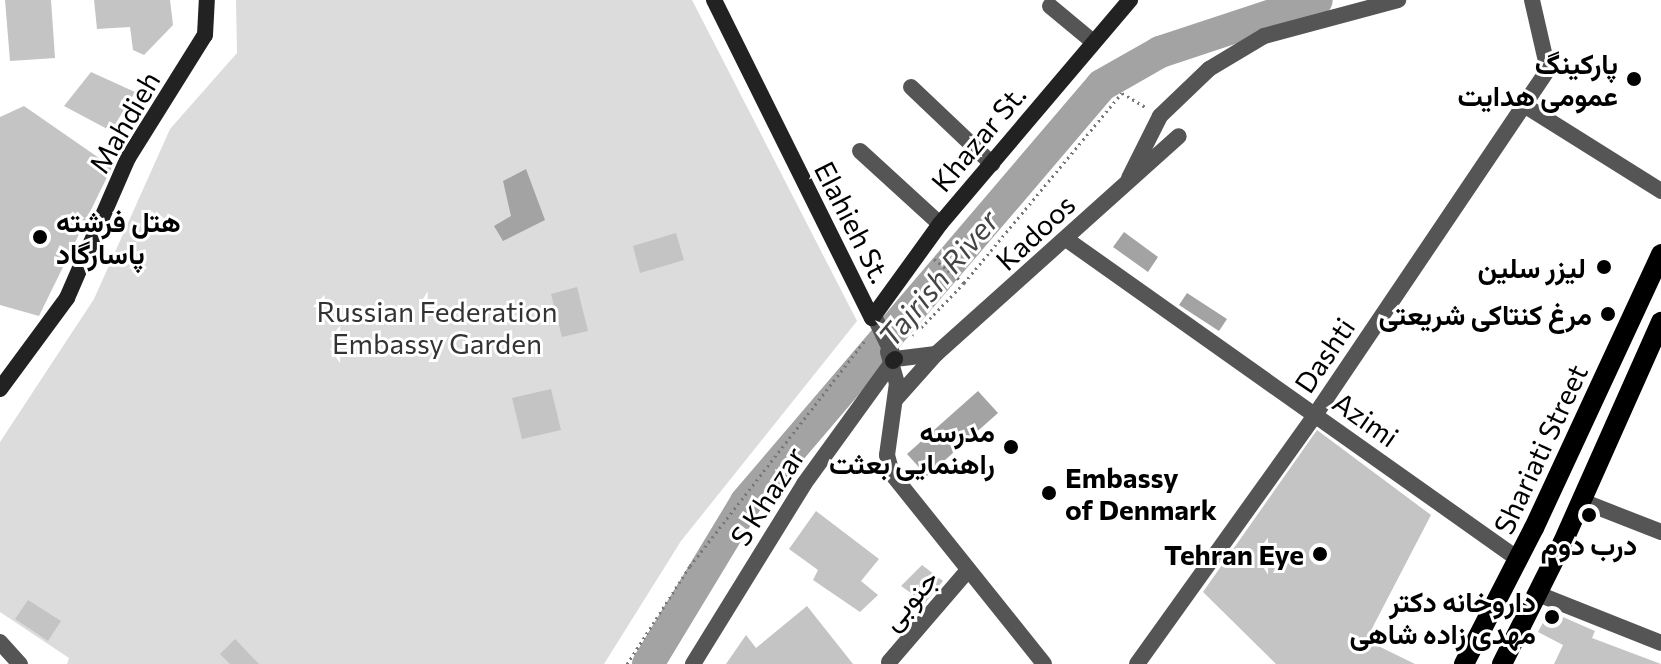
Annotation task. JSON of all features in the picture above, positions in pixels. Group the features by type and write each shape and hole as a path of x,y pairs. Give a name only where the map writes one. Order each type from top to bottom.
{"main road":[{"name":"Shariati Street","path":"1464,664 1518,559 1661,254"},
{"name":"Shariati Street","path":"1502,664 1582,501 1661,322"}],"street":[{"name":"Mahdieh","path":"0,389 67,298 128,158 205,35 207,0"},
{"name":"Elahieh St.","path":"714,0 894,360 895,400 887,455 892,474 1044,664"},
{"name":"Kadoos","path":"1127,184 1160,116 1209,69 1264,36 1398,0"},
{"name":"Dashti","path":"1137,664 1315,415 1548,70 1532,0"},
{"name":"Khazar St.","path":"874,320 940,224 1121,3"},
{"path":"1050,6 1092,41"},
{"path":"911,87 992,164"},
{"path":"1524,105 1661,191"},
{"name":"Kadoos","path":"895,400 936,354 1179,136"},
{"path":"860,151 940,224"},
{"name":"Azimi","path":"1066,239 1518,559"},
{"path":"894,360 936,354"},
{"name":"S Khazar","path":"693,664 804,484 894,360"},
{"path":"1582,501 1661,532"},
{"name":"جنوبی","path":"889,662 968,570"},
{"path":"1538,594 1661,643"},
{"path":"0,642 20,664"}],"path":[{"path":"913,336 964,283 1122,93 1137,102"},
{"path":"943,267 964,283"},
{"path":"627,664 690,566 874,320"}],"green space":[{"name":"Russian Federation Embassy Garden","path":"236,0 692,0 857,321 681,541 604,664 67,664 69,658 0,612 0,442 94,299 170,129 237,53"}],"shaded area":[{"path":"526,169 545,220 503,241 494,226 511,216 503,181"},
{"path":"1124,232 1158,257 1148,272 1113,247"},
{"path":"1187,293 1227,319 1219,331 1179,305"},
{"path":"978,391 998,413 927,476 907,454"}],"building":[{"path":"5,0 51,0 55,58 10,61"},
{"path":"94,0 170,0 173,25 144,55 133,50 130,27 97,29"},
{"path":"91,72 135,92 111,131 64,106"},
{"name":"هتل فرشته پاسارگاد","path":"24,106 112,167 39,316 0,305 0,117"},
{"path":"676,233 684,260 640,273 633,246"},
{"path":"577,287 588,331 562,337 551,294"},
{"path":"551,389 561,430 522,439 512,398"},
{"name":"Tehran Eye","path":"1317,430 1431,515 1366,640 1415,664 1276,664 1203,592"},
{"path":"816,511 879,559 861,581 878,595 860,612 813,580 818,570 789,549"},
{"path":"922,565 943,581 925,603 901,586"},
{"path":"28,600 61,621 48,641 15,619"},
{"path":"807,606 853,664 726,664 746,635 756,648"},
{"path":"1549,611 1595,631 1592,638 1661,664 1554,664 1563,645 1538,632"},
{"path":"235,639 259,664 230,664 220,654"}],"waterway":[{"name":"Tajrish River","path":"648,664 746,502 1102,85 1160,52 1317,0"}],"place":[{"name":"پارکینگ عمومی هدایت","path":"1634,79"},
{"name":"هتل فرشته پاسارگاد","path":"40,237"},
{"name":"لیزر سلین","path":"1604,267"},
{"name":"مرغ کنتاکی شریعتی","path":"1608,314"},
{"name":"مدرسه راهنمایی بعثت","path":"1011,447"},
{"name":"Embassy of Denmark","path":"1049,493"},
{"name":"درب دوم","path":"1589,515"},
{"name":"Tehran Eye","path":"1320,554"},
{"name":"داروخانه دکتر مهدی زاده شاهی","path":"1552,617"}]}
